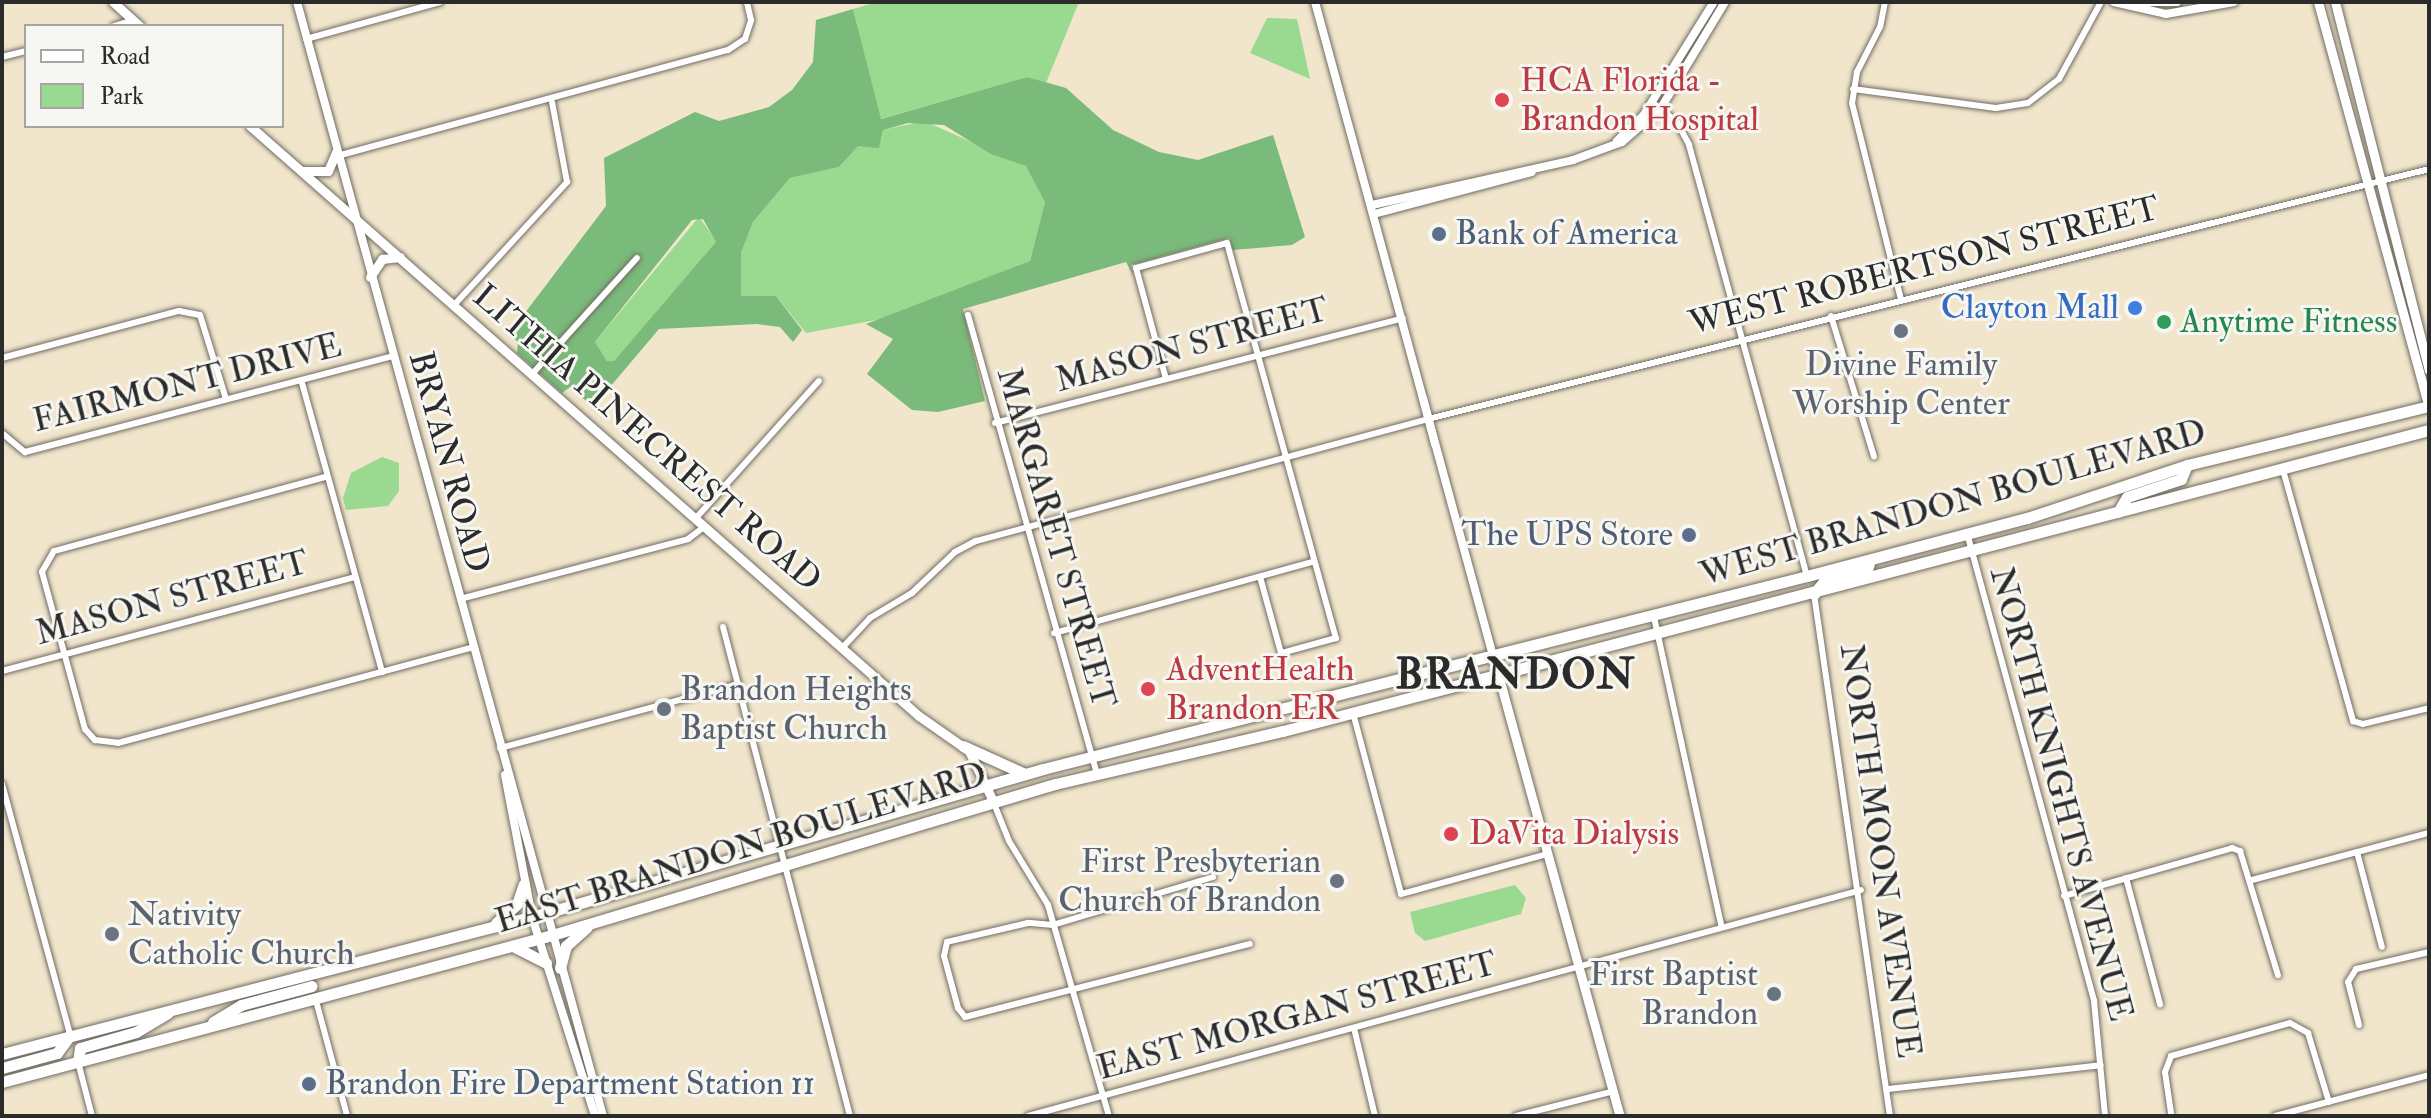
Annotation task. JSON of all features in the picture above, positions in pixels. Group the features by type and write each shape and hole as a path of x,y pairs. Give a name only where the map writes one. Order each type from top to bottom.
{"highway":[{"name":"WEST BRANDON BOULEVARD","path":"1493,656 1870,560 2187,465 2429,407"},
{"name":"WEST BRANDON BOULEVARD","path":"1497,675 1814,594 2282,466 2429,430"},
{"path":"2118,512 2127,497 2181,479 2187,465"},
{"path":"1814,594 1824,581 1867,570 1870,560"},
{"path":"1760,607 1766,598 1802,588 1807,576"},
{"name":"EAST BRANDON BOULEVARD","path":"2,1082 210,1026 312,986 489,928 782,848 987,785 1493,656"},
{"name":"EAST BRANDON BOULEVARD","path":"2,1054 172,1010 513,946 993,801 1497,675"},
{"path":"963,746 1026,774"},
{"path":"489,928 513,909 524,884"},
{"path":"560,968 566,946 590,924"},
{"path":"513,946 546,963"},
{"path":"78,1062 80,1048 136,1032 172,1010"},
{"path":"2,1068 57,1053 70,1035"}],"main road":[{"path":"113,2 137,23"},
{"path":"2318,2 2429,407"},
{"path":"2335,2 2429,370"},
{"name":"LITHIA PINECREST ROAD","path":"252,128 844,646 925,721 963,746 993,801"},
{"path":"298,170 326,172 336,154"},
{"path":"370,277 382,259 400,257"},
{"path":"1493,656 1620,1116"}],"street":[{"name":"BRYAN ROAD","path":"297,2 336,154 603,1116"},
{"path":"306,39 440,2"},
{"path":"336,154 552,102 728,50 745,39 751,20 747,2"},
{"path":"1315,2 1493,656"},
{"path":"1373,210 1538,168 1614,145 1640,129 1661,108 1714,2"},
{"path":"1614,145 1652,102 1725,2"},
{"path":"1885,2 1853,89 1854,123 1901,299"},
{"path":"1853,89 1996,108 2028,103 2059,79 2101,2"},
{"path":"2114,2 2166,14 2234,2"},
{"path":"2141,2 2177,2"},
{"path":"2,57 24,52"},
{"path":"455,304 567,182 552,102"},
{"path":"1652,102 1677,122 1689,145 1807,576"},
{"name":"WEST ROBERTSON STREET","path":"844,646 862,624 912,593 955,552 1023,527 1831,316 2365,182 2429,169"},
{"path":"1166,379 1136,268 1227,243 1312,562 1336,638 1281,653 1260,577"},
{"path":"533,373 637,258"},
{"path":"2,358 179,311 200,315 226,399"},
{"name":"MARGARET STREET","path":"968,315 1023,527 1097,774"},
{"path":"1831,316 1874,457"},
{"name":"MASON STREET","path":"995,423 1403,318"},
{"name":"FAIRMONT DRIVE","path":"2,433 25,452 226,399 302,383 393,356"},
{"path":"696,518 819,381"},
{"path":"302,383 325,477 382,672"},
{"path":"2282,466 2353,721 2363,724 2429,708"},
{"path":"325,477 54,551 42,572 85,729 106,743 474,647"},
{"path":"460,599 688,539 705,526"},
{"name":"NORTH KNIGHTS AVENUE","path":"1967,533 2094,1001 2105,1116"},
{"path":"1054,633 1312,562"},
{"name":"MASON STREET","path":"2,671 355,577"},
{"name":"NORTH MOON AVENUE","path":"1814,594 1861,890 1890,1116"},
{"path":"1654,617 1721,925"},
{"path":"723,627 850,1116"},
{"path":"500,748 739,684"},
{"path":"1353,713 1401,894 1547,854"},
{"path":"504,762 516,843 532,917 595,1116"},
{"path":"2,784 70,1035"},
{"path":"993,801 1053,925 1109,1116"},
{"path":"2,822 12,819"},
{"path":"2252,880 2429,833"},
{"path":"2064,896 2232,848 2245,856 2278,975"},
{"path":"2357,852 2382,947"},
{"path":"1213,877 1053,925 1028,923 947,942 944,956 958,1008 965,1017 1073,985 1250,944"},
{"path":"2126,878 2160,1004"},
{"name":"EAST MORGAN STREET","path":"1028,1116 1721,925 1861,890"},
{"path":"2359,1025 2348,982 2356,969 2429,952"},
{"path":"312,986 347,1116"},
{"path":"2171,1113 2165,1072 2171,1056 2290,1023 2308,1033 2329,1102"},
{"path":"1354,1028 1375,1116"},
{"path":"78,1062 92,1116"},
{"path":"1888,1089 2101,1065"},
{"path":"2275,1116 2429,1075"},
{"path":"1516,1116 1614,1091"}],"green space":[{"path":"877,2 1079,2 1046,83 1027,77 880,119 853,9"},
{"path":"853,9 881,119 1027,77 1066,88 1113,130 1159,152 1198,160 1273,135 1305,237 1292,245 1233,250 1229,238 1131,265 1133,275 1126,262 963,309 985,401 938,412 912,410 867,374 893,339 866,324 1030,261 1045,202 1026,166 991,154 944,125 908,123 883,130 879,148 858,146 839,167 790,178 753,222 741,253 741,296 776,296 802,330 793,342 780,327 757,324 659,329 593,407 570,387 562,393 517,353 518,342 509,334 606,206 604,158 695,112 719,121 769,107 792,90 813,62 816,20","holes":["703,219 716,242 614,361 607,361 595,342 692,220"]},
{"path":"1267,18 1297,19 1310,79 1250,53"},
{"path":"924,121 1026,166 1036,177 1045,202 1030,261 887,318 806,333 776,296 741,297 741,253 753,222 790,178 839,167 857,146 881,140 883,130"},
{"path":"699,217 717,242 614,361 607,361 595,342"},
{"path":"382,457 399,463 399,491 388,506 346,510 343,498 351,473"},
{"path":"1515,885 1526,898 1521,914 1425,941 1415,933 1410,912"}],"place":[{"name":"HCA Florida - Brandon Hospital","path":"1502,100"},
{"name":"Bank of America","path":"1439,234"},
{"name":"Clayton Mall","path":"2135,308"},
{"name":"Anytime Fitness","path":"2164,322"},
{"name":"Divine Family Worship Center","path":"1901,331"},
{"name":"The UPS Store","path":"1689,535"},
{"name":"AdventHealth Brandon ER","path":"1148,689"},
{"name":"Brandon Heights Baptist Church","path":"664,709"},
{"name":"DaVita Dialysis","path":"1451,834"},
{"name":"First Presbyterian Church of Brandon","path":"1337,881"},
{"name":"Nativity Catholic Church","path":"112,934"},
{"name":"First Baptist Brandon","path":"1774,994"},
{"name":"Brandon Fire Department Station 11","path":"309,1084"}],"district":[{"name":"BRANDON","path":"1516,675"}]}
